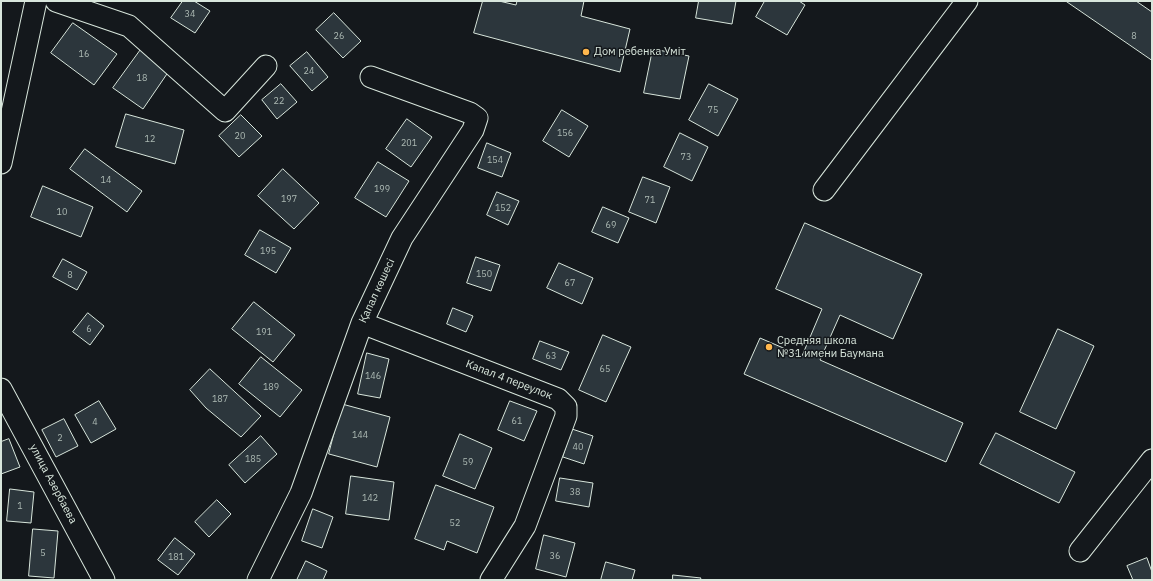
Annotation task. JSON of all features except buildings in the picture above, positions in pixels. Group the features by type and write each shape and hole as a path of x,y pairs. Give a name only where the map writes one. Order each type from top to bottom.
{"street":[{"path":"1,163 36,1"},
{"path":"56,1 129,26 225,111 266,66"},
{"path":"824,190 967,1"},
{"name":"Қапал көшесі","path":"258,580 301,493 362,323 402,238 473,130 477,118 470,113 371,77"},
{"name":"Капал 4 переулок","path":"362,323 558,399 566,407 566,416 526,526 491,580"},
{"name":"улица Азербаева","path":"1,389 104,580"},
{"path":"1080,551 1152,460"}],"place":[{"name":"Дом ребенка Умiт","path":"586,52"},
{"name":"Средняя школа №31 имени Баумана","path":"769,347"}]}
